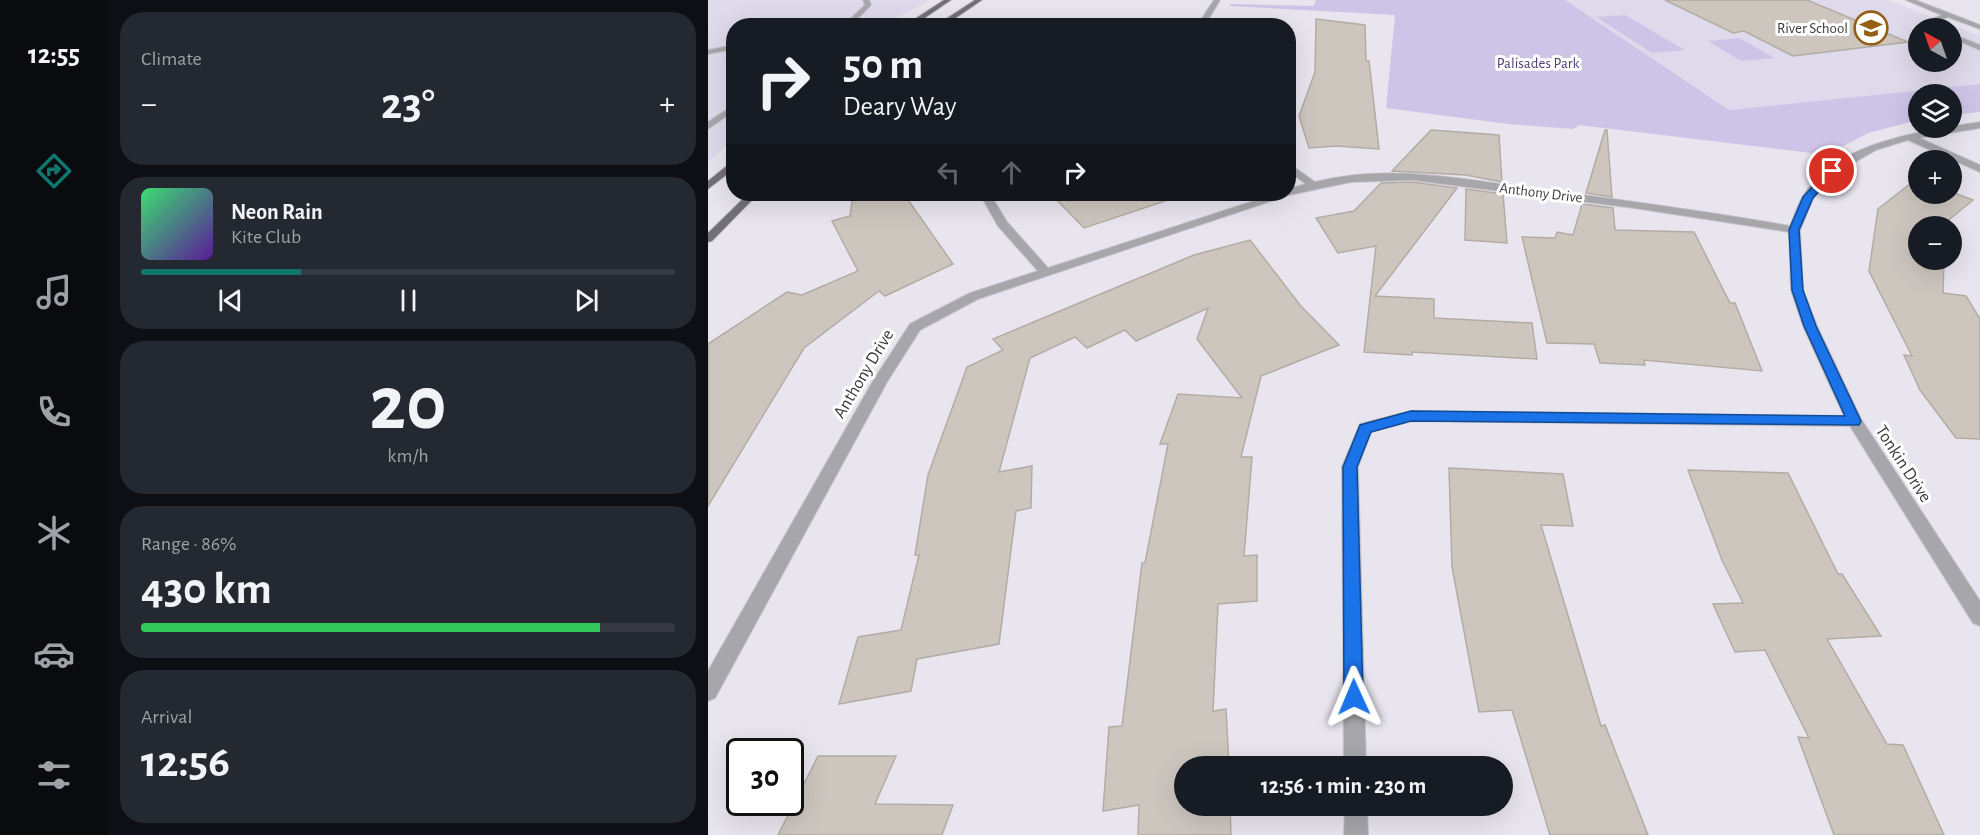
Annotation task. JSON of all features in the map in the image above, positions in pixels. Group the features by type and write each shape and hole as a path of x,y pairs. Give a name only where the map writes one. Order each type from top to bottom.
{"main road":[{"path":"918,18 948,0"},
{"path":"950,18 979,0"},
{"path":"708,186 726,170"},
{"path":"708,239 746,201"}],"street":[{"path":"854,18 868,5 866,0"},
{"path":"1205,18 1217,0"},
{"path":"1909,0 1980,27"},
{"path":"1940,18 1948,15"},
{"path":"1962,40 1980,48"},
{"path":"708,52 726,49"},
{"path":"708,126 726,113"},
{"name":"Tonkin Drive","path":"1962,128 1980,125"},
{"name":"Tonkin Drive","path":"1908,137 1873,148 1832,171 1808,197 1794,230 1797,290 1810,326 1854,421 1980,617"},
{"path":"1911,138 1980,169"},
{"path":"1296,172 1312,184"},
{"name":"Anthony Drive","path":"1296,189 1312,184 1365,176 1412,177 1696,212 1794,230"},
{"path":"989,201 1002,224 1045,272"},
{"name":"Anthony Drive","path":"708,691 880,381 915,327 974,296 1263,201"},
{"path":"1355,756 1350,467 1365,428 1411,416 1854,421"},
{"path":"1356,816 1356,835"}],"shaded area":[{"path":"708,0 930,0 896,18 726,18 726,146 708,162"},
{"path":"1565,0 1888,0 1934,18 1908,18 1908,72 1962,72 1962,29 1980,36 1980,84 1962,86 1962,84 1908,84 1908,91 1729,110"}],"green space":[{"name":"Palisades Park","path":"1316,0 1565,0 1729,110 1908,91 1908,123 1868,133 1827,155 1579,125 1573,129 1508,124 1386,108 1395,15 1230,6 1230,4 1314,6"},
{"path":"1625,15 1685,50 1652,53 1596,17"},
{"path":"1739,38 1775,58 1741,61 1708,41"},
{"name":"Palisades Park","path":"1980,84 1980,112 1962,114 1962,86"}],"building":[{"path":"1665,0 1807,0 1908,42 1793,56 1744,31 1733,33"},
{"path":"1316,19 1365,25 1366,61 1369,61 1379,149 1337,146 1309,148 1299,116 1315,72"},
{"path":"1431,130 1499,135 1502,182 1466,175 1392,171"},
{"path":"1605,130 1607,130 1612,197 1586,193"},
{"path":"1412,182 1457,188 1375,296 1434,299 1434,318 1532,323 1537,359 1412,352 1412,355 1364,352 1376,246 1338,253 1316,218 1354,211 1381,183"},
{"path":"1908,185 1908,204 1962,204 1962,196 1973,200 1954,216 1908,216 1908,270 1944,270 1943,293 1966,296 1980,319 1980,439 1956,438 1920,390 1904,355 1912,356 1869,271 1878,209"},
{"path":"1466,189 1503,194 1507,243 1465,240"},
{"path":"852,201 909,201 953,264 885,296 879,291 804,348 708,506 708,344 787,292 802,295 858,271 832,221 850,216"},
{"path":"1058,201 1165,201 1084,228"},
{"path":"1582,204 1613,208 1615,230 1694,232 1730,303 1735,303 1762,371 1644,360 1645,365 1600,363 1594,344 1547,343 1522,237 1555,238 1557,232 1573,235"},
{"path":"1250,240 1300,305 1339,345 1261,376 1241,457 1252,457 1244,556 1257,555 1257,601 1218,604 1213,711 1226,709 1228,756 1174,756 1174,816 1230,816 1231,835 1138,835 1139,805 1103,811 1109,727 1122,726 1142,563 1145,563 1168,444 1160,444 1178,394 1242,398 1197,339 1208,308 1136,341 1125,330 1087,348 1075,337 1030,358 999,472 1032,466 1031,508 1016,511 999,644 917,659 911,691 839,704 858,637 901,630 919,555 915,555 928,475 967,367 1003,350 993,339 1194,255"},
{"path":"1449,468 1563,474 1573,526 1541,525 1601,726 1605,725 1648,835 1550,835 1512,710 1479,712 1452,567"},
{"path":"1688,470 1788,473 1838,574 1842,574 1881,636 1827,639 1887,744 1903,745 1944,835 1834,835 1798,737 1809,738 1765,650 1735,652 1713,604 1743,603 1722,560"},
{"path":"818,756 896,756 875,804 953,805 942,835 778,835 788,816 804,816 804,784"}],"place":[{"name":"River School","path":"1871,28"}],"route":[{"path":"1354,697 1350,467 1365,428 1411,416 1854,421 1810,326 1797,290 1794,230 1808,197 1832,171"}]}
